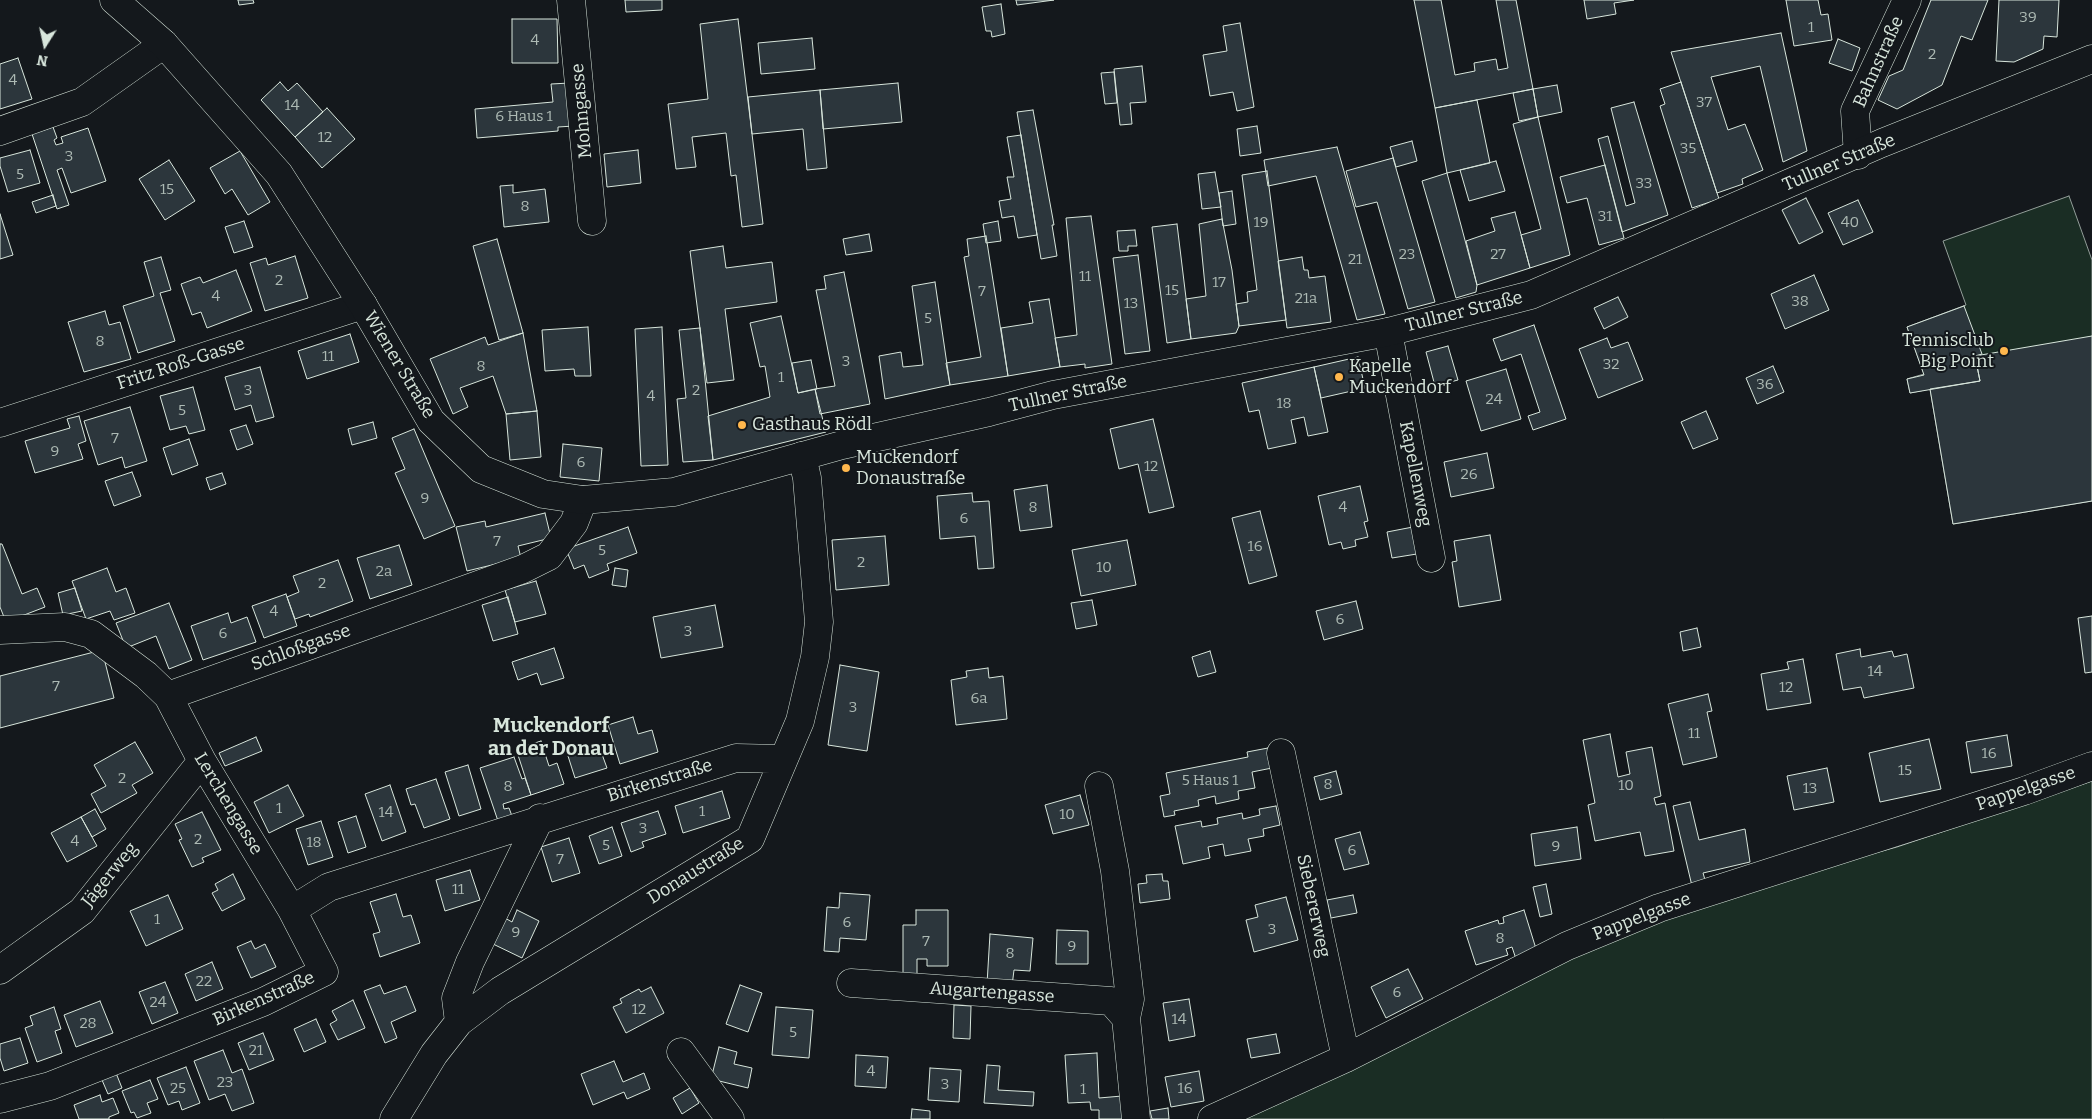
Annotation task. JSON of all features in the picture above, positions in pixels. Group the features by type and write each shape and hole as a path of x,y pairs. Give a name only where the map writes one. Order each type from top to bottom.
{"street":[{"name":"Wiener Straße","path":"114,0 164,44 279,174 362,305 431,421 481,469 543,494 583,500 674,492 802,456"},
{"name":"Mohngasse","path":"571,0 592,221"},
{"name":"Bahnstraße","path":"1858,155 1855,111 1907,0"},
{"path":"0,131 82,102 164,44"},
{"name":"Tullner Straße","path":"802,456 1053,395 1388,332 1531,295 1858,155 2092,59"},
{"name":"Fritz Roß-Gasse","path":"0,423 362,305"},
{"name":"Kapellenweg","path":"1388,332 1432,558"},
{"name":"Donaustraße","path":"394,1119 434,1054 459,1022 500,991 750,839 782,759 800,721 814,657 819,622 807,478 802,456"},
{"name":"Schloßgasse","path":"168,696 523,569 549,556 574,523 583,500"},
{"path":"0,630 66,627 91,634 146,674 168,696"},
{"name":"Lerchengasse","path":"168,696 202,761 292,910"},
{"name":"Siebererweg","path":"1281,753 1346,1058"},
{"name":"Birkenstraße","path":"0,1099 50,1086 263,1002 324,972 292,910 329,886 540,818 736,758 782,759"},
{"name":"Jägerweg","path":"0,970 82,911 202,761"},
{"name":"Pappelgasse","path":"1212,1119 1346,1058 1567,946 1659,908 2024,791 2092,766"},
{"path":"1099,786 1115,870 1130,999 1126,1018 1136,1119"},
{"path":"459,1022 456,998 470,962 540,818"},
{"name":"Augartengasse","path":"851,983 1111,1001 1126,1018"},
{"path":"681,1052 730,1119"}],"green space":[{"name":"Tennisclub Big Point","path":"2069,196 2092,260 2092,501 1953,524 1930,389 1910,393 1907,379 1924,374 1907,327 1966,305 1943,241"},
{"path":"2092,781 2092,1119 1235,1119 1557,957 1727,893 1897,847"}],"building":[{"path":"238,0 253,0 254,3 239,5"},
{"path":"625,0 662,0 662,10 626,12"},
{"path":"1016,0 1054,0 1017,5"},
{"path":"1414,0 1441,0 1455,75 1475,71 1474,63 1496,59 1498,70 1508,68 1496,0 1516,0 1533,89 1435,108"},
{"path":"1584,0 1634,0 1614,3 1616,14 1587,19"},
{"path":"1786,0 1818,0 1821,15 1828,14 1832,40 1794,46"},
{"path":"1931,0 1988,0 1972,40 1961,36 1942,85 1897,109 1878,100 1889,76 1903,70"},
{"path":"1999,0 2059,0 2057,37 2044,36 2043,49 2014,62 1996,61"},
{"path":"1001,4 1005,34 992,37 991,31 986,31 982,7"},
{"path":"512,19 557,19 558,63 512,63"},
{"path":"738,19 763,224 742,227 736,175 731,176 726,133 692,137 696,167 676,169 668,104 708,99 700,24"},
{"path":"1240,23 1254,107 1237,111 1233,92 1210,96 1203,55 1227,51 1223,26"},
{"path":"1781,33 1807,151 1783,162 1760,66 1711,77 1728,130 1745,124 1763,170 1742,179 1743,184 1717,193 1671,52"},
{"path":"812,38 815,69 761,74 758,43"},
{"path":"1838,39 1860,48 1852,71 1829,63"},
{"path":"18,58 32,99 0,109 0,64"},
{"path":"1142,66 1146,102 1130,103 1132,124 1120,125 1114,69"},
{"path":"1114,72 1117,103 1105,104 1101,73"},
{"path":"280,82 288,91 297,83 323,112 295,137 261,100"},
{"path":"1681,82 1719,199 1692,208 1660,106 1665,104 1660,89"},
{"path":"570,83 574,126 558,127 558,131 477,138 475,109 553,102 551,84"},
{"path":"898,83 902,122 823,129 820,90"},
{"path":"1557,85 1562,112 1538,117 1533,89"},
{"path":"1533,89 1538,117 1519,121 1513,93"},
{"path":"820,90 827,168 807,170 803,129 752,134 748,97"},
{"path":"1477,100 1490,163 1447,173 1435,108"},
{"path":"1634,102 1668,215 1622,232 1598,139 1608,136 1626,206 1635,203 1611,108"},
{"path":"327,108 355,139 322,168 295,137"},
{"path":"1033,110 1054,225 1052,225 1057,256 1041,259 1017,112"},
{"path":"1538,117 1570,255 1530,268 1521,235 1541,229 1513,124"},
{"path":"1257,126 1261,153 1240,156 1237,129"},
{"path":"53,127 57,138 54,140 56,145 63,143 61,137 88,128 106,181 71,193 62,168 57,170 69,205 57,209 32,134"},
{"path":"1021,135 1037,235 1018,238 1014,216 1002,218 999,201 1011,199 1007,177 1014,177 1007,137"},
{"path":"1412,141 1417,161 1396,167 1390,147"},
{"path":"1337,147 1385,314 1357,320 1316,176 1268,186 1264,160"},
{"path":"30,150 40,183 8,192 0,166 0,158"},
{"path":"638,150 641,183 607,187 604,154"},
{"path":"240,151 270,202 248,215 232,189 225,194 210,168"},
{"path":"1393,158 1435,302 1408,309 1377,202 1356,207 1346,171"},
{"path":"169,160 195,201 165,220 139,179"},
{"path":"1496,161 1505,191 1469,201 1460,170"},
{"path":"1605,165 1624,238 1599,245 1587,198 1567,203 1560,177"},
{"path":"1267,171 1286,320 1239,326 1236,304 1248,302 1247,292 1257,290 1242,175"},
{"path":"1215,172 1221,207 1202,209 1198,174"},
{"path":"1447,173 1477,285 1476,292 1456,298 1422,181"},
{"path":"513,185 513,193 545,189 549,222 504,227 500,186"},
{"path":"1232,191 1236,224 1223,226 1219,193"},
{"path":"53,195 56,206 36,213 32,202"},
{"path":"1806,198 1823,232 1799,244 1782,210"},
{"path":"1858,200 1873,232 1843,245 1828,213"},
{"path":"1515,212 1530,268 1477,285 1466,241 1495,231 1491,218"},
{"path":"0,214 13,255 0,259"},
{"path":"1091,216 1112,364 1085,368 1085,364 1060,367 1055,338 1077,335 1066,218"},
{"path":"1222,219 1232,270 1239,326 1236,333 1191,339 1186,299 1206,296 1199,224"},
{"path":"244,221 253,247 234,253 225,227"},
{"path":"998,221 1001,241 986,243 983,224"},
{"path":"1177,224 1191,339 1167,343 1152,227"},
{"path":"1135,230 1137,246 1128,246 1128,251 1119,251 1117,231"},
{"path":"869,234 872,251 846,255 843,239"},
{"path":"986,236 1008,376 950,385 946,363 981,357 964,257 969,256 967,239"},
{"path":"497,239 523,333 499,340 473,246"},
{"path":"723,246 726,268 772,262 777,302 725,309 734,380 707,383 690,251"},
{"path":"1138,255 1150,351 1125,354 1113,258"},
{"path":"295,256 308,298 265,311 250,263 266,258 268,265"},
{"path":"161,257 171,290 160,293 175,341 138,353 123,306 154,296 144,262"},
{"path":"1302,257 1304,270 1308,270 1309,278 1325,276 1331,322 1287,328 1278,261"},
{"path":"236,270 252,311 207,328 201,312 192,315 181,284 200,277 203,283"},
{"path":"844,272 870,404 820,414 815,389 835,386 816,290 826,289 824,276"},
{"path":"1814,275 1829,310 1785,329 1771,294"},
{"path":"935,282 950,385 885,399 879,356 901,352 903,367 923,365 912,286"},
{"path":"1618,297 1628,317 1604,329 1594,308"},
{"path":"1049,299 1060,367 1008,376 1001,328 1033,323 1029,302"},
{"path":"1964,306 1982,354 1975,356 1980,381 1910,393 1907,379 1924,375 1907,327"},
{"path":"105,311 109,325 120,322 131,359 84,372 68,322"},
{"path":"781,316 798,393 815,389 826,432 713,460 708,416 770,397 765,366 760,367 750,323"},
{"path":"1534,325 1566,419 1533,430 1528,416 1540,412 1521,354 1501,361 1493,339"},
{"path":"588,327 591,376 575,376 574,369 545,371 542,330"},
{"path":"662,327 668,465 641,466 635,329"},
{"path":"700,328 713,460 683,462 677,399 686,398 679,330"},
{"path":"523,333 537,411 506,414 493,376 460,388 468,407 453,414 430,359 485,337 488,345"},
{"path":"350,334 359,362 307,379 298,351"},
{"path":"2092,336 2092,501 1953,524 1930,389 1980,381 1975,356"},
{"path":"1607,338 1611,348 1628,342 1643,380 1598,398 1579,349"},
{"path":"1448,346 1458,380 1435,386 1426,352"},
{"name":"Kapelle Muckendorf","path":"1358,357 1365,388 1321,398 1314,367"},
{"path":"811,360 817,389 798,393 792,363"},
{"path":"1773,366 1784,392 1757,404 1746,378"},
{"path":"260,367 274,417 256,422 251,405 235,410 225,377"},
{"path":"1314,367 1328,432 1308,436 1304,417 1291,420 1296,443 1268,449 1259,410 1249,412 1242,383"},
{"path":"1506,369 1521,419 1481,431 1466,381"},
{"path":"193,387 205,430 189,434 186,426 170,430 160,396"},
{"path":"130,407 147,461 125,468 122,457 98,465 84,421"},
{"path":"537,411 541,457 510,460 506,414"},
{"path":"1706,411 1718,439 1693,449 1681,422"},
{"path":"79,416 86,441 78,444 83,459 35,473 25,441 70,428 67,419"},
{"path":"1153,419 1174,507 1149,513 1138,464 1119,469 1110,429"},
{"path":"373,422 377,438 352,445 348,429"},
{"path":"246,425 253,444 237,450 230,430"},
{"path":"414,429 455,526 424,539 395,473 405,469 392,438"},
{"path":"189,439 198,465 172,475 163,448"},
{"path":"563,444 602,448 599,481 560,477"},
{"path":"1487,453 1494,488 1451,497 1444,462"},
{"path":"132,472 141,496 114,506 105,481"},
{"path":"222,473 226,484 210,490 206,478"},
{"path":"1047,485 1052,527 1020,531 1014,490"},
{"path":"1360,486 1368,521 1364,522 1368,537 1355,540 1356,546 1343,549 1341,542 1329,545 1318,496"},
{"path":"972,493 973,502 989,501 994,568 978,569 975,536 940,539 937,496"},
{"path":"1260,511 1277,576 1249,584 1232,518"},
{"path":"545,513 551,538 518,546 521,558 467,571 456,527 485,521 486,527"},
{"path":"1418,526 1423,553 1392,558 1387,532"},
{"path":"628,527 637,553 607,564 609,570 589,578 584,565 574,569 566,549"},
{"path":"1490,535 1501,600 1459,607 1452,562 1457,561 1454,541"},
{"path":"885,536 889,585 836,590 832,540"},
{"path":"1127,540 1136,585 1081,596 1072,550"},
{"path":"0,544 2,544 22,594 37,588 45,607 6,622 0,607"},
{"path":"399,545 412,585 370,599 357,558"},
{"path":"338,560 353,601 310,617 309,614 295,619 287,597 299,592 293,576"},
{"path":"107,568 116,592 126,588 135,613 114,620 110,611 86,619 72,581"},
{"path":"615,568 628,570 626,587 612,585"},
{"path":"536,581 546,614 515,622 505,590"},
{"path":"75,588 82,611 63,615 58,593"},
{"path":"286,594 297,626 264,638 252,606"},
{"path":"508,597 518,634 493,641 482,605"},
{"path":"1092,600 1097,625 1076,629 1071,603"},
{"path":"1356,601 1363,629 1324,640 1316,611"},
{"path":"169,603 192,660 169,669 156,636 126,648 116,623"},
{"path":"715,605 723,647 661,658 653,617"},
{"path":"228,613 231,623 247,617 256,642 203,660 191,626"},
{"path":"2092,616 2092,672 2085,673 2078,618"},
{"path":"1697,628 1701,647 1683,651 1680,632"},
{"path":"554,648 564,678 541,685 537,673 518,680 512,662"},
{"path":"1860,649 1861,657 1892,651 1894,657 1907,654 1914,688 1864,698 1861,687 1843,690 1836,654"},
{"path":"102,650 114,698 0,728 0,676"},
{"path":"1210,651 1216,672 1198,677 1192,657"},
{"path":"1803,659 1811,703 1767,710 1761,674 1789,669 1787,662"},
{"path":"840,665 879,672 867,751 828,745"},
{"path":"988,668 989,678 1003,676 1007,719 956,725 951,680 967,677 966,671"},
{"path":"1708,694 1712,711 1707,712 1717,757 1683,765 1668,704"},
{"path":"633,717 638,734 652,730 658,752 620,764 608,725"},
{"path":"1610,734 1618,777 1630,774 1626,752 1652,747 1661,796 1654,798 1656,805 1665,803 1674,851 1645,856 1640,832 1595,841 1588,805 1595,803 1583,740"},
{"path":"2007,735 2012,766 1971,773 1966,742"},
{"path":"256,737 262,751 225,766 219,753"},
{"path":"1929,739 1941,789 1880,802 1869,753"},
{"path":"541,741 549,766 557,763 564,784 531,795 516,749"},
{"path":"135,742 153,773 132,785 137,793 101,813 91,794 106,786 94,765"},
{"path":"599,746 607,768 575,778 568,756"},
{"path":"1268,748 1272,768 1252,772 1255,788 1238,791 1239,799 1216,804 1215,796 1198,800 1199,806 1174,811 1175,815 1164,817 1160,796 1170,794 1166,773 1248,757 1247,752"},
{"path":"514,757 522,779 525,778 531,795 503,804 504,809 509,808 512,816 498,821 480,768"},
{"path":"468,765 481,809 459,816 445,772"},
{"path":"1827,768 1834,802 1794,810 1787,776"},
{"path":"1336,771 1342,794 1320,800 1314,777"},
{"path":"436,779 450,819 424,828 415,804 411,805 406,789"},
{"path":"288,785 304,816 269,833 254,802"},
{"path":"390,785 406,832 382,841 365,794"},
{"path":"722,791 730,818 683,833 675,806"},
{"path":"1080,795 1089,825 1053,834 1045,805"},
{"path":"1690,802 1699,840 1745,829 1750,862 1703,873 1706,883 1692,886 1673,806"},
{"path":"1276,806 1280,825 1263,829 1264,836 1248,839 1251,851 1225,856 1223,844 1208,847 1210,858 1183,864 1175,826 1201,821 1202,827 1218,824 1217,818 1242,813 1243,819 1260,815 1259,809"},
{"path":"95,809 106,829 92,837 81,817"},
{"path":"658,811 666,834 642,842 644,847 631,852 621,823"},
{"path":"202,812 221,850 202,858 204,862 192,867 179,840 182,839 175,824"},
{"path":"356,816 366,847 348,853 338,822"},
{"path":"81,817 97,846 67,862 51,833"},
{"path":"321,821 333,857 308,865 296,829"},
{"path":"612,827 622,856 599,864 589,836"},
{"path":"1577,827 1581,859 1535,866 1531,834"},
{"path":"1360,832 1369,864 1344,870 1335,839"},
{"path":"569,838 580,873 552,882 541,847"},
{"path":"470,870 480,900 445,911 436,880"},
{"path":"233,874 245,899 222,911 212,893 218,890 215,884"},
{"path":"1162,874 1163,881 1168,881 1170,899 1140,903 1138,884 1147,883 1146,875"},
{"path":"1546,884 1552,914 1540,917 1533,887"},
{"path":"840,893 870,895 866,940 840,938 839,952 824,951 827,907 839,908"},
{"path":"396,894 403,917 411,915 420,943 380,957 373,934 380,932 370,902"},
{"path":"168,895 183,929 146,946 130,911"},
{"path":"1353,895 1357,913 1331,918 1327,900"},
{"path":"1286,897 1298,940 1254,952 1246,920 1258,917 1255,905"},
{"path":"517,910 539,921 522,958 493,944 505,918 512,922"},
{"path":"916,910 948,910 948,966 927,966 927,959 917,959 917,974 903,974 903,925 916,925"},
{"path":"1524,910 1537,952 1516,959 1512,947 1506,949 1508,955 1476,965 1465,931 1498,920 1499,924 1504,923 1503,917"},
{"path":"1057,930 1088,931 1088,964 1056,964"},
{"path":"990,934 1033,938 1030,971 1014,970 1012,986 987,984"},
{"path":"251,941 255,949 265,944 276,967 251,978 237,947"},
{"path":"212,962 223,989 196,1001 185,974"},
{"path":"1408,969 1423,999 1386,1018 1371,987"},
{"path":"165,982 178,1013 152,1024 139,992"},
{"path":"380,985 384,994 406,986 416,1011 391,1022 397,1038 385,1043 364,991"},
{"path":"740,985 762,993 748,1032 726,1024"},
{"path":"651,987 664,1013 626,1033 613,1007 622,1003 620,999 639,989 641,992"},
{"path":"1189,999 1195,1036 1169,1041 1163,1003"},
{"path":"353,1000 365,1028 338,1040 330,1024 337,1020 332,1011"},
{"path":"100,1001 113,1033 76,1047 64,1015"},
{"path":"954,1005 971,1006 970,1039 953,1038"},
{"path":"54,1007 61,1029 55,1031 62,1053 37,1062 25,1028 33,1025 30,1016"},
{"path":"776,1007 813,1010 809,1058 772,1055"},
{"path":"316,1019 326,1042 304,1052 294,1029"},
{"path":"263,1033 274,1060 249,1070 238,1043"},
{"path":"1276,1034 1280,1053 1251,1058 1247,1039"},
{"path":"20,1038 28,1063 4,1071 0,1058 0,1044"},
{"path":"719,1047 737,1052 734,1064 752,1068 748,1088 711,1079"},
{"path":"223,1050 232,1073 242,1069 254,1103 232,1111 225,1094 209,1100 194,1061"},
{"path":"1097,1053 1099,1098 1122,1096 1123,1119 1099,1119 1099,1110 1091,1110 1090,1102 1068,1103 1065,1055"},
{"path":"856,1055 888,1057 886,1088 855,1086"},
{"path":"614,1061 623,1082 644,1073 650,1089 627,1099 624,1092 593,1105 581,1074"},
{"path":"987,1065 1000,1066 998,1090 1034,1092 1033,1106 984,1103"},
{"path":"186,1067 200,1103 182,1110 179,1101 168,1105 157,1078"},
{"path":"930,1068 961,1070 959,1102 928,1100"},
{"path":"1199,1071 1204,1101 1171,1107 1165,1077"},
{"path":"116,1073 122,1088 108,1094 102,1080"},
{"path":"150,1080 158,1099 147,1103 151,1113 137,1118 134,1112 131,1113 122,1091"},
{"path":"690,1088 699,1103 682,1114 673,1098"},
{"path":"100,1095 102,1102 113,1098 119,1113 109,1117 109,1119 79,1119 74,1105"},
{"path":"1168,1108 1169,1119 1152,1119 1150,1111"},
{"path":"912,1109 930,1111 930,1119 911,1119"}],"place":[{"name":"Tennisclub Big Point","path":"2004,351"},
{"name":"Kapelle Muckendorf","path":"1339,377"},
{"name":"Gasthaus Rödl","path":"742,425"},
{"name":"Muckendorf Donaustraße","path":"846,468"}],"district":[{"name":"Muckendorf an der Donau","path":"551,738"}]}
